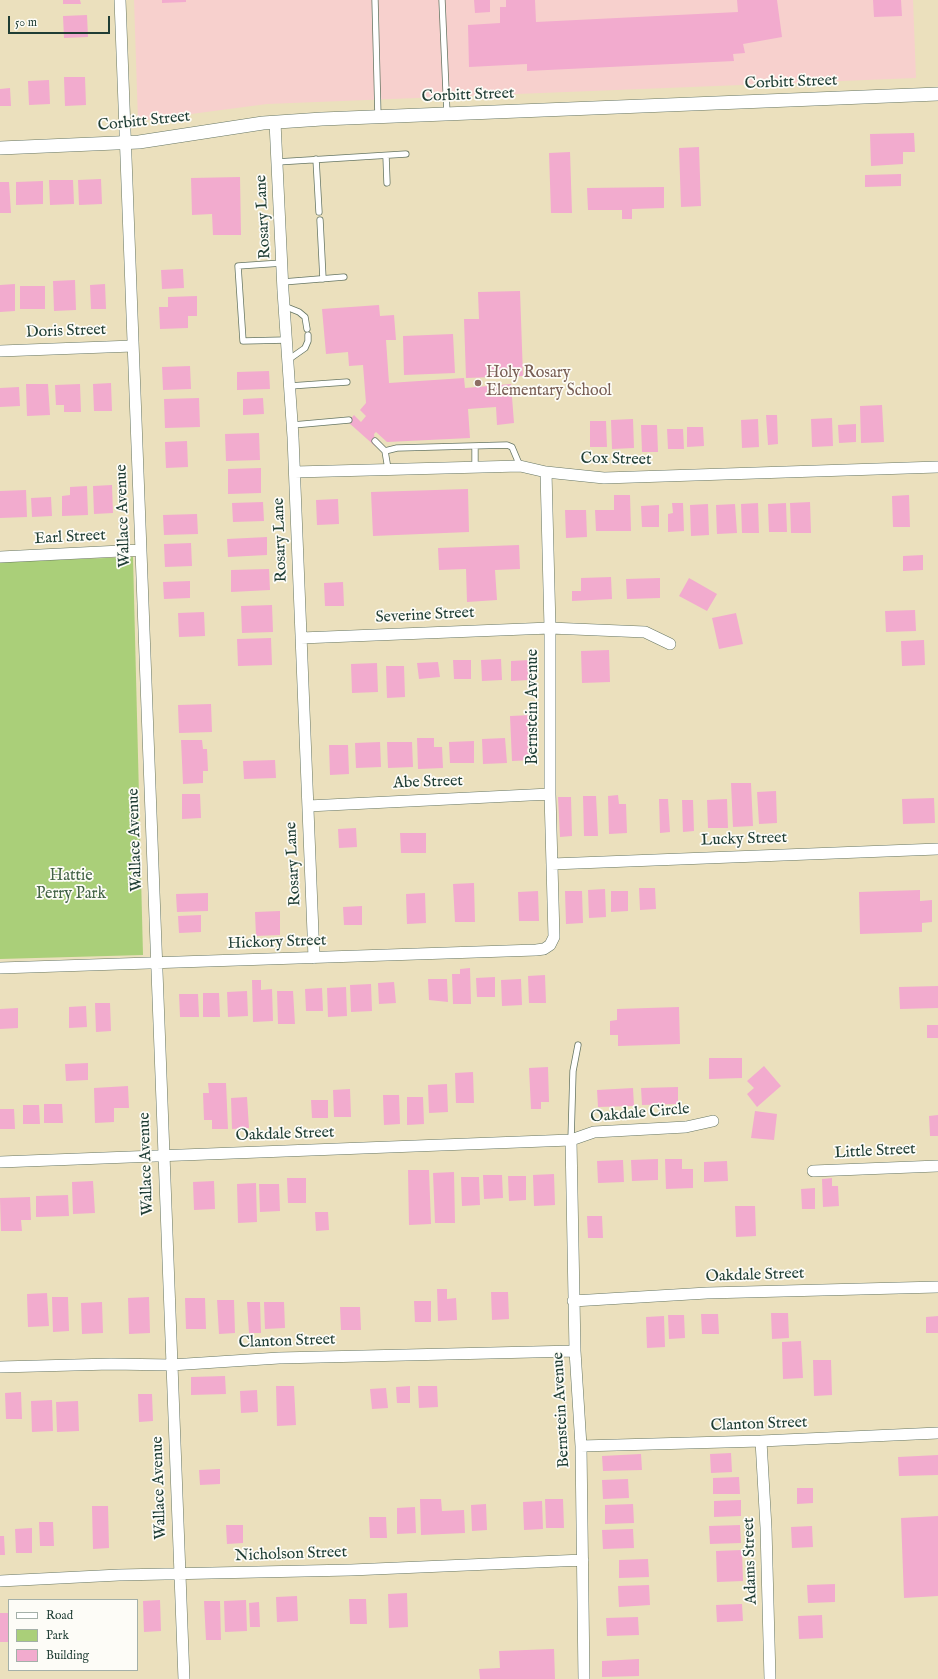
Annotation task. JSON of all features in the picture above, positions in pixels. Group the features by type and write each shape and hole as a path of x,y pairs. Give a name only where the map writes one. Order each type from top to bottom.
{"street":[{"name":"Wallace Avenue","path":"120,0 184,1679"},
{"name":"Corbitt Street","path":"0,148 139,142 275,122 938,94"},
{"name":"Rosary Lane","path":"275,122 284,306 295,472 314,958"},
{"name":"Doris Street","path":"0,351 133,346"},
{"name":"Cox Street","path":"295,472 520,466 546,472 604,478 938,467"},
{"name":"Bernstein Avenue","path":"546,472 550,628 550,794 554,937 552,942"},
{"name":"Earl Street","path":"0,557 141,550"},
{"name":"Severine Street","path":"301,638 550,628 645,632 670,644"},
{"name":"Abe Street","path":"308,806 550,794"},
{"name":"Lucky Street","path":"552,864 938,850"},
{"name":"Hickory Street","path":"0,968 536,950 544,949 552,942"},
{"name":"Oakdale Circle","path":"570,1140 594,1132 686,1127 713,1121"},
{"name":"Bernstein Avenue","path":"570,1140 575,1350 581,1446 584,1560 584,1679"},
{"name":"Oakdale Street","path":"0,1162 163,1157 570,1140"},
{"name":"Little Street","path":"812,1171 938,1166"},
{"name":"Oakdale Street","path":"574,1301 707,1293 938,1287"},
{"name":"Clanton Street","path":"0,1367 111,1364 171,1365 279,1358 575,1350"},
{"name":"Clanton Street","path":"581,1446 761,1441 938,1433"},
{"name":"Adams Street","path":"761,1441 766,1528 770,1679"},
{"name":"Nicholson Street","path":"0,1581 118,1575 180,1575 584,1560"}],"lane":[{"path":"375,0 378,117"},
{"path":"442,0 447,114"},
{"path":"277,162 406,154"},
{"path":"386,156 387,183"},
{"path":"316,159 319,212"},
{"path":"320,220 323,279"},
{"path":"282,263 238,266 243,341 286,340"},
{"path":"283,282 344,277"},
{"path":"284,306 299,312 305,317 308,332 308,341 305,348 288,360"},
{"path":"290,386 347,382"},
{"path":"292,424 349,420"},
{"path":"375,441 385,451 388,469"},
{"path":"385,451 396,448 507,445 512,447 520,466"},
{"path":"475,446 475,466"},
{"path":"570,1140 572,1070 578,1045"}],"shaded area":[{"path":"134,0 913,0 916,78 267,104 138,121"}],"green space":[{"name":"Hattie Perry Park","path":"133,557 143,955 0,959 0,562"}],"building":[{"path":"63,0 80,0 81,4 63,4"},
{"path":"162,0 186,0 186,2 162,3"},
{"path":"474,0 490,0 490,12 475,13"},
{"path":"506,0 535,0 536,22 738,12 737,0 777,0 782,37 743,44 745,53 733,54 734,61 527,71 527,64 469,67 468,25 500,23 500,7 506,7"},
{"path":"873,0 901,0 902,16 874,17"},
{"path":"87,15 88,37 64,38 63,16"},
{"path":"64,77 85,77 86,105 65,106"},
{"path":"49,80 50,104 29,105 28,81"},
{"path":"10,88 11,106 0,106 0,89"},
{"path":"914,133 915,152 903,152 903,164 871,166 870,134"},
{"path":"699,147 701,206 681,207 679,148"},
{"path":"570,152 572,213 551,213 549,153"},
{"path":"901,174 901,186 865,187 865,175"},
{"path":"240,177 241,235 213,235 212,214 192,215 191,178"},
{"path":"101,179 102,204 79,205 78,180"},
{"path":"49,180 73,180 74,204 50,205"},
{"path":"43,181 43,204 16,205 16,182"},
{"path":"0,182 9,182 11,213 0,213"},
{"path":"664,187 664,208 632,209 632,219 622,219 622,210 588,210 587,188"},
{"path":"183,269 184,288 162,289 161,270"},
{"path":"75,280 76,310 54,311 53,281"},
{"path":"15,284 15,311 0,312 0,285"},
{"path":"105,284 106,309 91,309 90,285"},
{"path":"20,286 45,286 45,309 20,309"},
{"path":"520,291 523,376 466,378 464,319 479,319 478,292"},
{"path":"197,296 197,316 188,316 188,328 160,329 159,307 168,307 168,297"},
{"path":"379,305 380,316 394,315 396,340 386,340 389,383 464,378 465,388 511,384 514,423 497,425 496,407 468,409 470,438 387,442 376,432 374,434 376,447 348,422 354,415 361,422 366,416 360,410 366,403 363,365 349,366 348,352 326,354 322,309"},
{"path":"453,334 455,373 404,375 403,336"},
{"path":"190,366 191,389 163,390 162,367"},
{"path":"269,371 270,389 237,390 237,372"},
{"path":"111,383 112,411 94,411 93,384"},
{"path":"26,384 48,384 50,415 27,416"},
{"path":"80,384 81,412 64,412 64,405 56,405 55,385"},
{"path":"19,387 20,406 0,407 0,388"},
{"path":"199,398 200,427 165,428 164,399"},
{"path":"263,398 264,414 243,415 243,399"},
{"path":"882,405 884,442 861,443 860,406"},
{"path":"766,415 777,415 778,444 768,445"},
{"path":"832,418 833,446 812,447 811,419"},
{"path":"633,419 634,448 612,449 611,420"},
{"path":"758,419 759,447 742,448 741,420"},
{"path":"590,421 606,421 607,447 590,447"},
{"path":"856,424 856,442 839,443 838,425"},
{"path":"641,425 657,425 658,452 642,452"},
{"path":"687,427 703,427 704,446 687,447"},
{"path":"667,429 683,429 684,449 668,449"},
{"path":"259,433 260,460 226,461 225,434"},
{"path":"187,441 188,467 166,468 165,442"},
{"path":"261,468 261,493 228,494 228,469"},
{"path":"112,485 113,513 94,514 93,486"},
{"path":"87,486 88,515 62,516 62,496 70,495 70,487"},
{"path":"468,489 469,532 373,536 371,492"},
{"path":"26,490 27,517 0,518 0,491"},
{"path":"614,495 630,495 631,531 596,531 595,510 614,510"},
{"path":"909,495 910,527 893,527 892,496"},
{"path":"51,497 52,516 32,517 31,498"},
{"path":"338,499 339,524 317,525 316,500"},
{"path":"263,502 264,521 233,522 232,503"},
{"path":"810,502 811,533 791,533 790,503"},
{"path":"672,503 683,503 684,531 668,532 668,514 673,513"},
{"path":"758,503 759,533 742,533 741,504"},
{"path":"786,503 787,532 769,532 768,504"},
{"path":"708,504 709,535 691,536 690,505"},
{"path":"735,504 737,533 717,534 716,505"},
{"path":"659,505 659,527 642,527 641,506"},
{"path":"565,510 586,510 587,537 566,538"},
{"path":"197,514 198,534 164,535 163,515"},
{"path":"267,537 267,555 228,557 227,539"},
{"path":"191,543 192,566 165,567 164,544"},
{"path":"519,545 520,569 495,570 497,600 467,602 466,569 439,570 438,548"},
{"path":"923,555 923,570 903,571 903,556"},
{"path":"269,569 270,590 231,592 231,570"},
{"path":"611,577 612,599 572,601 572,591 581,591 581,578"},
{"path":"660,578 660,598 627,599 626,579"},
{"path":"689,578 717,594 707,611 679,596"},
{"path":"190,581 190,598 164,599 163,582"},
{"path":"343,582 344,606 325,606 324,583"},
{"path":"272,605 273,632 242,633 241,606"},
{"path":"915,610 916,631 886,632 885,611"},
{"path":"204,612 205,636 179,637 178,613"},
{"path":"736,613 743,644 719,649 712,618"},
{"path":"271,638 272,665 238,666 237,639"},
{"path":"924,640 925,665 902,666 901,641"},
{"path":"609,650 610,682 582,683 581,651"},
{"path":"501,659 502,680 482,681 481,660"},
{"path":"453,660 471,660 471,679 454,679"},
{"path":"529,660 529,680 511,681 511,661"},
{"path":"438,662 440,677 419,679 417,663"},
{"path":"377,663 378,692 352,693 351,664"},
{"path":"386,666 404,666 405,697 387,698"},
{"path":"211,704 212,732 179,733 178,705"},
{"path":"532,715 533,760 512,761 510,716"},
{"path":"417,738 434,738 434,747 442,747 443,768 418,769"},
{"path":"505,738 507,763 483,764 482,739"},
{"path":"181,740 202,740 203,749 207,749 208,771 203,771 203,783 183,784"},
{"path":"474,741 474,763 450,763 449,742"},
{"path":"380,742 381,767 356,768 355,743"},
{"path":"387,742 412,742 413,767 388,768"},
{"path":"329,745 348,745 349,774 330,775"},
{"path":"275,760 276,778 244,779 243,761"},
{"path":"731,783 751,783 753,826 733,827"},
{"path":"776,791 777,823 759,824 757,792"},
{"path":"182,794 200,794 201,818 182,819"},
{"path":"618,795 619,804 626,804 627,833 609,834 608,796"},
{"path":"583,796 596,796 598,836 584,836"},
{"path":"558,797 571,797 572,836 560,837"},
{"path":"934,798 935,823 903,824 902,799"},
{"path":"659,799 668,799 670,832 660,833"},
{"path":"727,799 728,828 708,828 707,800"},
{"path":"682,800 693,800 694,831 683,832"},
{"path":"356,828 357,847 339,848 338,829"},
{"path":"400,833 426,833 426,853 401,853"},
{"path":"474,883 475,922 455,922 453,884"},
{"path":"639,888 655,888 656,909 640,910"},
{"path":"605,889 606,917 589,918 588,890"},
{"path":"920,890 920,901 932,900 932,922 922,923 922,932 860,934 859,892"},
{"path":"538,891 539,921 519,921 518,892"},
{"path":"565,891 582,891 583,923 566,924"},
{"path":"611,891 628,891 628,911 611,912"},
{"path":"208,893 208,911 177,912 176,894"},
{"path":"425,893 426,923 407,924 406,894"},
{"path":"362,906 362,925 344,925 343,907"},
{"path":"280,911 280,935 256,936 255,912"},
{"path":"201,915 201,932 179,933 178,916"},
{"path":"470,968 471,1004 453,1004 452,974 460,974 460,969"},
{"path":"545,975 546,1003 529,1003 528,976"},
{"path":"495,977 495,997 477,997 476,978"},
{"path":"428,979 447,979 448,1002 429,1000"},
{"path":"521,979 522,1005 502,1006 501,980"},
{"path":"252,980 261,980 261,990 272,989 273,1021 253,1022"},
{"path":"394,982 396,1003 379,1004 378,983"},
{"path":"371,984 372,1011 351,1012 350,985"},
{"path":"938,986 938,1008 900,1009 899,987"},
{"path":"346,987 347,1016 328,1017 327,988"},
{"path":"322,988 323,1011 306,1011 305,989"},
{"path":"247,991 248,1016 228,1017 227,992"},
{"path":"277,991 293,991 295,1024 278,1024"},
{"path":"203,993 219,993 220,1017 203,1017"},
{"path":"179,994 198,994 199,1017 180,1017"},
{"path":"95,1003 110,1003 111,1031 96,1032"},
{"path":"86,1006 87,1027 69,1028 69,1007"},
{"path":"679,1007 680,1044 618,1046 618,1035 610,1035 610,1021 617,1020 617,1009"},
{"path":"18,1008 18,1028 0,1029 0,1009"},
{"path":"927,1025 938,1025 938,1038 927,1038"},
{"path":"709,1058 742,1058 742,1078 709,1079"},
{"path":"88,1063 88,1080 66,1081 65,1064"},
{"path":"764,1066 781,1086 757,1107 747,1094 754,1088 747,1081"},
{"path":"548,1067 549,1102 541,1102 541,1109 531,1109 529,1068"},
{"path":"473,1072 474,1103 456,1103 455,1073"},
{"path":"208,1083 226,1083 228,1129 212,1129 212,1120 204,1120 203,1093 209,1093"},
{"path":"447,1084 448,1112 429,1113 428,1085"},
{"path":"128,1086 129,1108 114,1108 114,1122 95,1123 94,1088"},
{"path":"678,1087 678,1104 642,1105 641,1088"},
{"path":"633,1088 634,1106 598,1107 597,1090"},
{"path":"350,1089 351,1117 334,1117 333,1090"},
{"path":"383,1095 399,1095 400,1124 384,1125"},
{"path":"247,1097 249,1128 232,1129 231,1098"},
{"path":"407,1097 423,1097 424,1124 407,1125"},
{"path":"311,1100 328,1100 328,1118 312,1118"},
{"path":"44,1104 62,1104 63,1123 44,1123"},
{"path":"23,1105 39,1105 40,1124 23,1124"},
{"path":"0,1109 14,1109 15,1129 0,1129"},
{"path":"755,1111 777,1114 774,1140 751,1138"},
{"path":"938,1115 938,1136 930,1136 929,1116"},
{"path":"658,1159 658,1180 632,1181 631,1160"},
{"path":"665,1159 682,1159 682,1169 693,1169 693,1188 666,1189"},
{"path":"623,1160 624,1182 598,1183 597,1161"},
{"path":"727,1161 728,1181 704,1182 704,1162"},
{"path":"408,1170 429,1170 431,1224 409,1225"},
{"path":"454,1172 455,1223 435,1223 433,1173"},
{"path":"554,1174 555,1205 534,1206 533,1175"},
{"path":"483,1175 502,1175 503,1198 484,1199"},
{"path":"508,1176 526,1176 526,1200 509,1201"},
{"path":"461,1177 479,1177 480,1205 462,1206"},
{"path":"287,1178 306,1178 306,1203 288,1203"},
{"path":"832,1178 832,1186 838,1186 839,1206 823,1207 822,1179"},
{"path":"93,1181 95,1213 73,1214 72,1182"},
{"path":"214,1181 215,1209 194,1210 193,1182"},
{"path":"256,1183 257,1222 238,1223 237,1184"},
{"path":"259,1184 279,1184 280,1211 260,1212"},
{"path":"815,1188 815,1209 802,1209 801,1189"},
{"path":"68,1195 69,1216 36,1217 36,1196"},
{"path":"30,1197 31,1220 21,1220 22,1231 1,1231 0,1198"},
{"path":"735,1206 755,1206 756,1236 736,1237"},
{"path":"315,1212 328,1212 329,1230 316,1231"},
{"path":"587,1216 602,1216 603,1238 588,1238"},
{"path":"437,1289 447,1289 447,1299 456,1298 457,1320 438,1321"},
{"path":"491,1292 508,1292 509,1319 492,1320"},
{"path":"47,1293 49,1326 28,1327 27,1294"},
{"path":"52,1297 68,1297 69,1331 53,1332"},
{"path":"149,1297 150,1333 129,1334 128,1298"},
{"path":"185,1298 205,1298 206,1329 186,1329"},
{"path":"217,1300 234,1300 235,1333 219,1334"},
{"path":"414,1301 431,1301 431,1322 415,1322"},
{"path":"102,1302 103,1333 82,1334 81,1303"},
{"path":"247,1302 260,1302 261,1333 249,1333"},
{"path":"264,1302 284,1302 285,1328 265,1329"},
{"path":"340,1307 360,1307 361,1330 341,1330"},
{"path":"771,1313 788,1313 789,1338 772,1339"},
{"path":"701,1314 718,1314 719,1334 702,1334"},
{"path":"668,1315 684,1315 685,1338 669,1339"},
{"path":"664,1316 665,1347 647,1348 646,1317"},
{"path":"938,1316 938,1333 926,1333 926,1317"},
{"path":"801,1341 803,1378 783,1379 782,1342"},
{"path":"813,1360 831,1360 832,1395 814,1396"},
{"path":"225,1376 226,1394 191,1395 191,1377"},
{"path":"276,1386 294,1386 296,1425 277,1426"},
{"path":"410,1386 410,1403 397,1403 396,1387"},
{"path":"418,1386 437,1386 438,1407 419,1408"},
{"path":"386,1388 388,1408 372,1409 370,1389"},
{"path":"257,1390 258,1412 241,1413 240,1391"},
{"path":"21,1392 22,1419 6,1419 5,1393"},
{"path":"138,1394 152,1394 153,1421 139,1422"},
{"path":"52,1400 53,1431 32,1432 31,1401"},
{"path":"78,1401 79,1431 57,1432 56,1402"},
{"path":"731,1453 732,1472 711,1473 710,1454"},
{"path":"641,1454 642,1470 603,1471 602,1456"},
{"path":"938,1455 938,1475 899,1476 898,1457"},
{"path":"220,1469 220,1484 200,1485 199,1470"},
{"path":"739,1477 740,1494 713,1494 713,1478"},
{"path":"628,1479 629,1498 603,1499 602,1480"},
{"path":"797,1488 813,1488 813,1503 797,1504"},
{"path":"420,1499 441,1499 442,1511 464,1510 465,1533 421,1535"},
{"path":"545,1499 563,1499 564,1528 546,1528"},
{"path":"741,1500 741,1516 714,1517 714,1501"},
{"path":"542,1501 543,1529 524,1530 523,1502"},
{"path":"486,1504 487,1530 472,1531 471,1505"},
{"path":"633,1504 634,1523 605,1524 605,1505"},
{"path":"92,1506 108,1506 109,1548 93,1549"},
{"path":"415,1507 416,1533 397,1534 397,1508"},
{"path":"938,1516 938,1596 904,1598 901,1518"},
{"path":"369,1517 386,1517 387,1538 370,1538"},
{"path":"39,1522 53,1522 54,1546 40,1546"},
{"path":"226,1525 243,1525 243,1543 227,1544"},
{"path":"740,1525 741,1543 710,1544 709,1526"},
{"path":"812,1526 813,1547 792,1548 791,1527"},
{"path":"32,1528 32,1553 16,1553 15,1529"},
{"path":"633,1529 634,1548 603,1549 602,1530"},
{"path":"0,1536 4,1536 5,1555 0,1555"},
{"path":"742,1550 743,1581 717,1582 716,1551"},
{"path":"648,1559 649,1577 619,1578 619,1560"},
{"path":"835,1584 835,1602 808,1603 807,1585"},
{"path":"649,1585 650,1605 619,1607 618,1586"},
{"path":"407,1593 408,1627 389,1628 388,1594"},
{"path":"297,1596 298,1621 277,1622 276,1597"},
{"path":"349,1599 366,1599 367,1624 350,1624"},
{"path":"160,1600 161,1631 144,1632 143,1601"},
{"path":"246,1600 247,1631 225,1632 224,1601"},
{"path":"204,1601 220,1601 221,1640 206,1640"},
{"path":"259,1602 260,1627 250,1627 249,1603"},
{"path":"742,1604 743,1621 717,1622 716,1605"},
{"path":"0,1613 8,1613 8,1642 0,1642"},
{"path":"822,1615 823,1638 799,1639 798,1616"},
{"path":"638,1617 639,1635 607,1636 606,1618"},
{"path":"554,1649 555,1679 480,1679 479,1669 500,1668 499,1651"},
{"path":"639,1659 639,1676 602,1677 602,1661"}],"place":[{"name":"Holy Rosary Elementary School","path":"478,383"}]}
